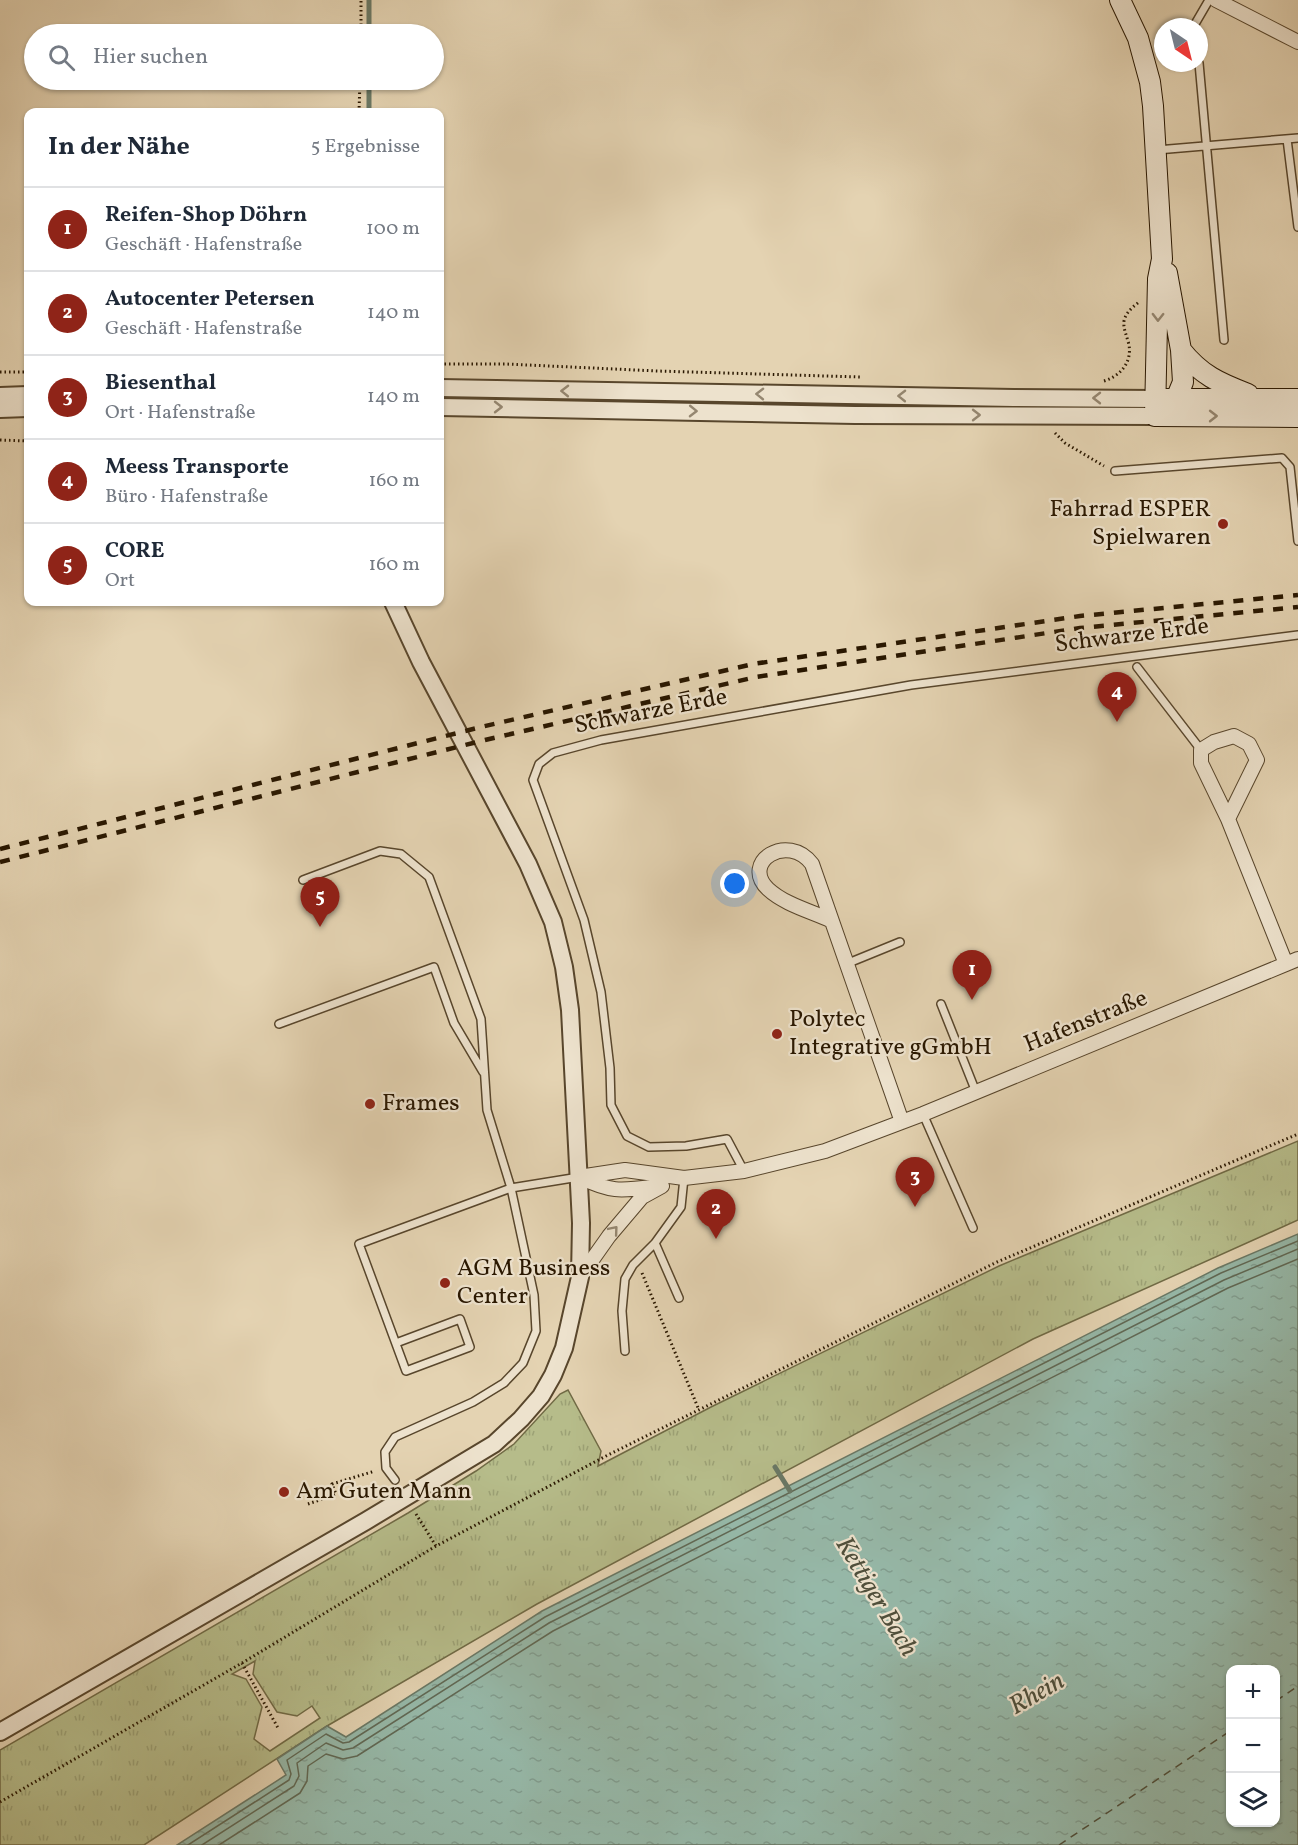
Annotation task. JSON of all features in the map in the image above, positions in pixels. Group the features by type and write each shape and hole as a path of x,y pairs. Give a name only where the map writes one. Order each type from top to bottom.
{"main road":[{"path":"1120,0 1145,61 1153,106 1162,259 1158,279 1162,405"},
{"path":"1162,259 1169,278 1181,350 1183,382 1162,405"},
{"path":"1181,350 1209,378 1260,398"},
{"path":"1162,405 1260,398 1298,399"},
{"path":"1162,405 1298,417"}],"street":[{"path":"1216,0 1298,42"},
{"path":"444,388 956,397 1162,405"},
{"path":"0,396 24,394"},
{"path":"444,407 855,415 1162,405"},
{"path":"0,409 24,408"},
{"path":"0,1732 494,1444 522,1419 541,1396 564,1348 580,1277 581,1223 570,1010 564,967 553,922 528,864 426,672 395,606"},
{"path":"1201,750 1214,742 1234,736 1249,744 1257,760 1228,819"},
{"name":"Hafenstraße","path":"580,1277 609,1236 642,1197 662,1186 684,1178 744,1171 825,1151 923,1114 1292,961 1201,763 1201,750"},
{"path":"830,920 777,896 769,890 759,877 760,865 765,858 774,852 788,849 801,853 807,858 815,873 902,1122"},
{"name":"Hafenstraße","path":"579,1177 625,1170 684,1178"},
{"name":"Hafenstraße","path":"579,1177 599,1186 620,1191 662,1186"}],"lane":[{"path":"1198,18 1209,0"},
{"path":"1199,72 1224,340"},
{"path":"1156,150 1298,138"},
{"path":"1287,139 1298,227"},
{"path":"1115,471 1282,458 1290,467 1298,541"},
{"name":"Schwarze Erde","path":"744,1171 727,1139 686,1146 649,1147 627,1136 611,1105 610,1068 601,992 584,920 533,780 539,764 553,753 601,740 911,685 1298,635"},
{"path":"1137,667 1201,750"},
{"path":"303,879 381,851 401,854 429,878 480,1019 487,1110 511,1188 534,1295 536,1331 523,1362 504,1383 473,1402 395,1437 385,1452 386,1468 395,1480"},
{"path":"846,964 900,942"},
{"path":"279,1024 434,967 454,1023 484,1074"},
{"path":"941,1004 976,1092"},
{"path":"923,1114 973,1228"},
{"path":"396,1343 460,1319 470,1347 406,1371 359,1244 511,1188 579,1177"},
{"path":"625,1351 622,1311 625,1279 633,1264 655,1243 681,1207 684,1178"},
{"path":"655,1243 679,1298"}],"path":[{"path":"361,0 361,24"},
{"path":"359,108 360,90"},
{"path":"1103,382 1113,379 1126,365 1129,354 1124,329 1126,315 1140,302 1158,298"},
{"path":"444,364 506,364 669,372 867,377"},
{"path":"0,372 24,372"},
{"path":"1050,427 1065,443 1115,471"},
{"path":"0,440 24,441"},
{"path":"0,1802 242,1663 436,1546 606,1456 997,1262 1298,1134"},
{"path":"633,1264 640,1269 699,1410"},
{"path":"308,1504 336,1494 332,1484 386,1468"},
{"path":"416,1514 436,1546"},
{"path":"242,1663 278,1728"}],"green space":[{"path":"1298,1141 1298,1220 1033,1339 537,1604 327,1726 144,1845 0,1845 0,1750 408,1513 476,1471 514,1444 560,1394 568,1390 601,1451 598,1466 711,1407 999,1266","holes":["255,1661 253,1674 277,1712 297,1716 312,1706 320,1718 270,1751 254,1739 262,1707 246,1679 232,1674"]}],"water":[{"name":"Rhein","path":"1298,1234 1298,1845 177,1845 286,1775 277,1759 327,1726 346,1737 542,1611 1218,1268"}],"waterway":[{"name":"Kettiger Bach","path":"369,0 369,24"},
{"name":"Kettiger Bach","path":"369,90 369,108"},
{"name":"Kettiger Bach","path":"775,1467 790,1491"}],"ferry route":[{"path":"1280,1698 1298,1686"},
{"path":"1059,1845 1226,1734"}],"railway":[{"path":"0,849 481,727 753,664 1080,616 1298,595"},
{"path":"0,862 485,740 756,677 1080,628 1298,607"}],"place":[{"name":"Fahrrad ESPER Spielwaren","path":"1223,524"},
{"name":"Meess Transporte","path":"1117,722"},
{"name":"CORE","path":"320,927"},
{"name":"Reifen-Shop Döhrn","path":"972,1000"},
{"name":"Polytec Integrative gGmbH","path":"777,1034"},
{"name":"Frames","path":"370,1104"},
{"name":"Biesenthal","path":"915,1207"},
{"name":"Autocenter Petersen","path":"716,1239"},
{"name":"AGM Business Center","path":"445,1283"},
{"name":"Am Guten Mann","path":"284,1492"}]}
